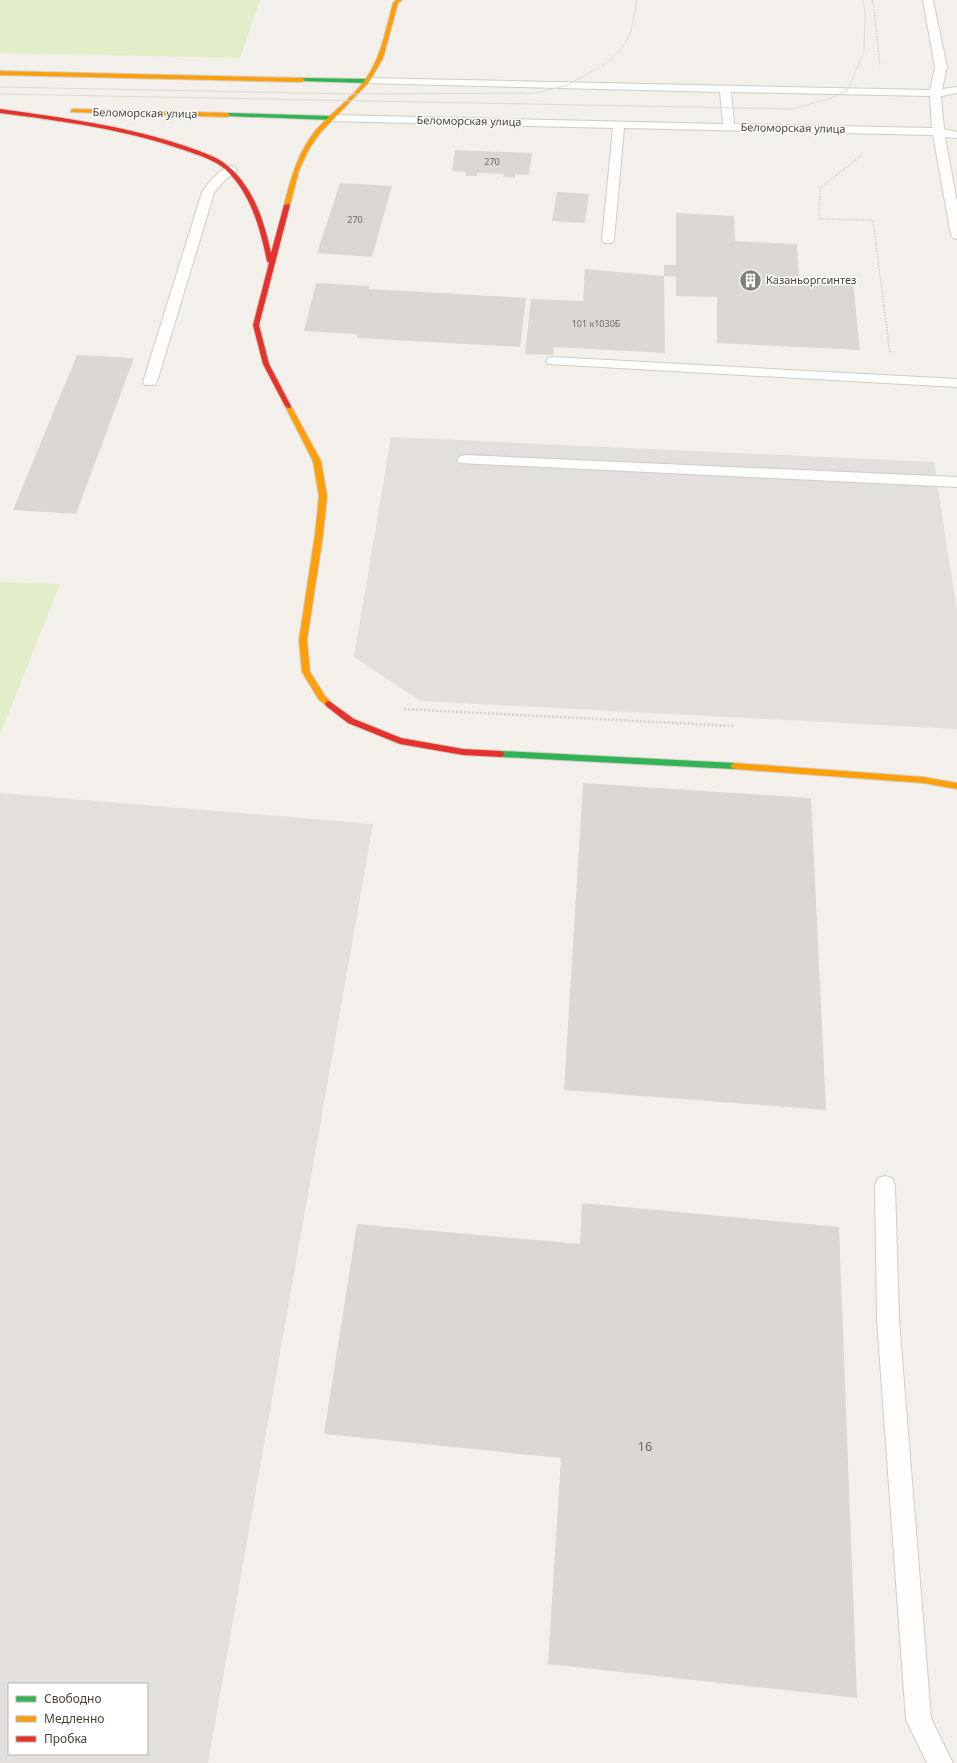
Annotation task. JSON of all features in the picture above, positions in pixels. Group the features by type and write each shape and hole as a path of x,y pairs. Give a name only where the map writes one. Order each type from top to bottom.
{"main road":[{"path":"398,0 380,58 367,81 318,132 306,149 296,170 256,324 266,364 317,461 323,496 320,535 303,640 306,672 322,698 350,721 400,741 464,752 734,766 924,780 957,786"},
{"path":"0,73 367,81"},
{"path":"0,110 155,137 218,160 231,170 248,191 264,232 271,267"},
{"name":"Беломорская улица","path":"0,110 332,118"}],"lane":[{"path":"928,0 941,67 935,93 938,132 956,228"},
{"path":"367,81 935,93 957,90"},
{"path":"725,88 729,127"},
{"name":"Беломорская улица","path":"332,118 938,132 957,134"},
{"path":"608,240 619,124"},
{"path":"150,382 208,192 219,179 231,170"},
{"path":"553,361 957,383"},
{"path":"464,460 957,482"},
{"path":"885,1184 888,1320 919,1720 940,1763"}],"path":[{"path":"873,0 881,66"},
{"path":"867,152 820,188 819,218 874,220 891,357"},
{"path":"400,709 733,726"}],"green space":[{"path":"0,0 260,0 240,58 0,53"},
{"path":"0,582 60,584 0,735"}],"shaded area":[{"path":"391,437 934,462 957,612 957,729 421,701 354,657"},
{"path":"0,793 373,824 208,1763 0,1763"}],"building":[{"path":"455,150 532,153 529,175 515,174 515,178 503,177 504,174 477,173 477,176 466,176 466,172 452,171"},
{"path":"340,183 392,186 372,257 317,253"},
{"path":"557,192 589,194 585,223 552,221"},
{"name":"Казаньоргсинтез","path":"676,213 734,216 735,241 797,244 799,279 853,282 860,350 717,343 717,297 676,296 676,277 664,276 664,265 676,265"},
{"path":"585,269 664,276 665,353 554,347 553,355 525,354 531,299 583,301"},
{"path":"316,283 370,286 369,289 526,298 520,347 357,338 358,334 304,331"},
{"path":"77,355 134,358 76,514 13,510"},
{"path":"583,783 811,798 826,1110 564,1090"},
{"path":"582,1203 839,1227 857,1698 548,1664 561,1458 324,1434 357,1224 580,1244"}],"tram line":[{"path":"0,87 354,94 536,93 568,85 608,62 622,48 631,31 637,0"},
{"path":"0,94 793,109 831,98 847,91 864,52 865,13 863,0"}],"traffic: fast":[{"path":"302,80 367,81"},
{"path":"227,115 332,118"},
{"path":"501,754 734,766"}],"traffic: slow":[{"path":"287,205 296,170 306,149 318,132 367,81 380,58 396,3 399,0"},
{"path":"0,73 302,80"},
{"path":"73,111 227,115"},
{"path":"288,406 317,461 323,496 319,535 303,640 306,672 322,698 329,704"},
{"path":"734,766 923,780 957,786"}],"traffic: jam":[{"path":"0,111 73,121 122,130 170,143 217,161 226,167 239,180 252,201 261,224 270,261"},
{"path":"287,205 256,325 266,364 288,406"},
{"path":"329,704 351,721 400,741 463,752 501,754"}],"place":[{"name":"Казаньоргсинтез","path":"751,280"}]}
